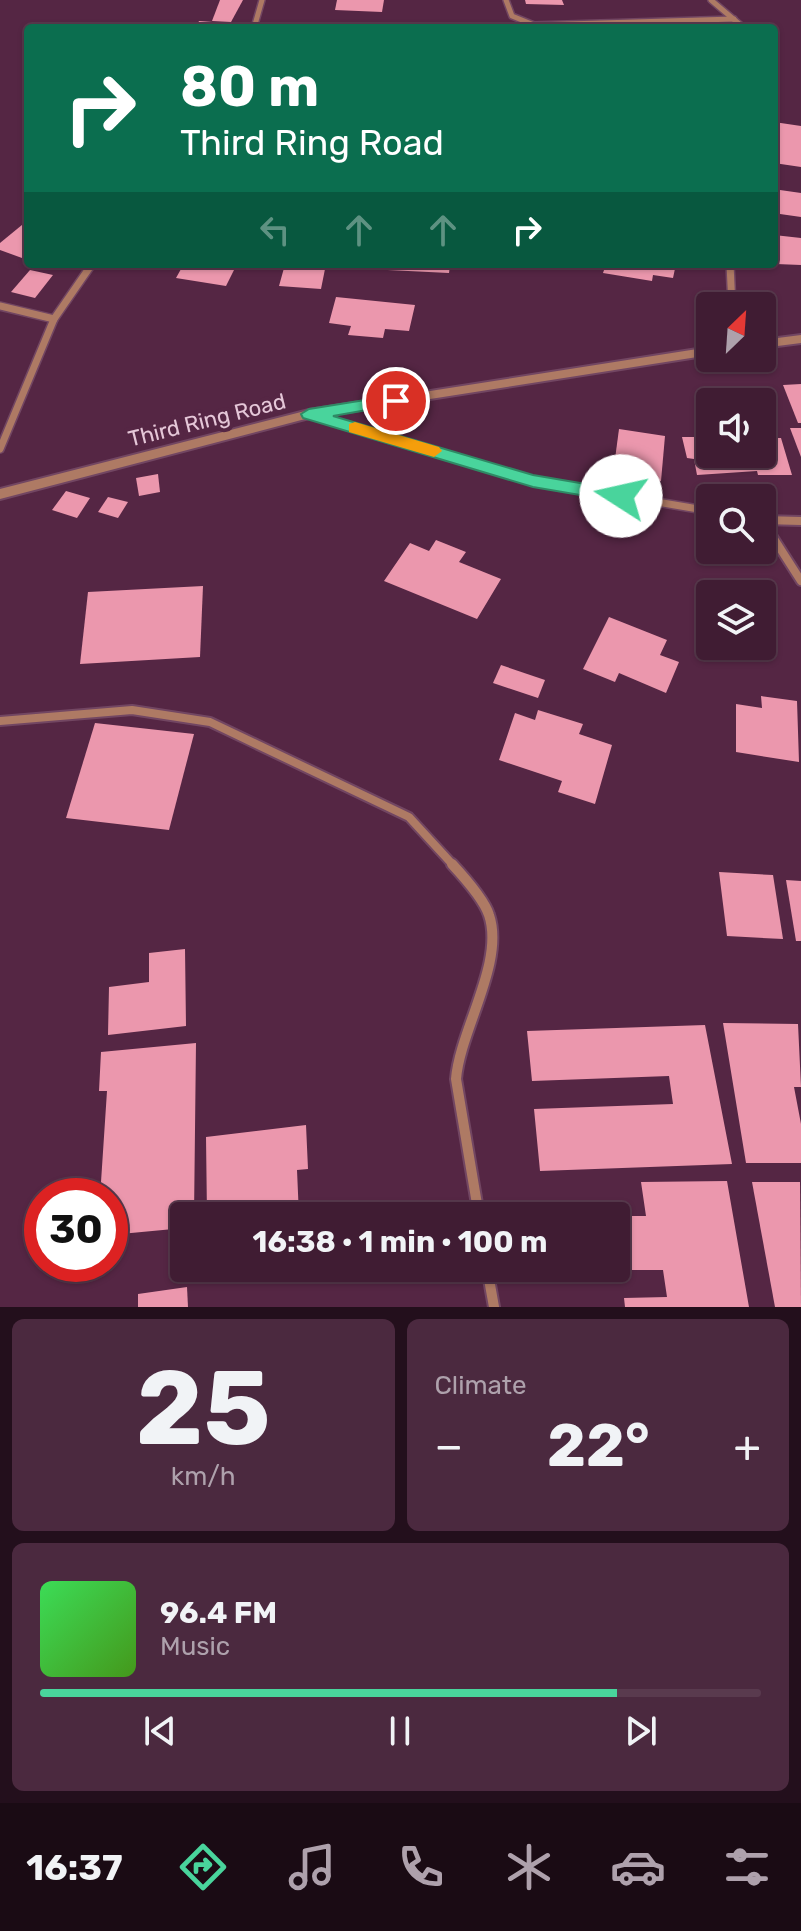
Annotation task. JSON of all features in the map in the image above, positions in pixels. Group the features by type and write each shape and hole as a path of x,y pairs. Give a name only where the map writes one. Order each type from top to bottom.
{"street":[{"path":"255,24 262,0"},
{"path":"506,0 512,16 532,24"},
{"path":"711,0 740,24"},
{"path":"567,24 734,19"},
{"path":"0,449 54,319 89,268"},
{"path":"730,268 731,292"},
{"path":"0,306 54,319"},
{"path":"776,342 801,339"},
{"name":"Third Ring Road","path":"0,494 309,414 696,353"},
{"path":"309,414 533,481 696,509"},
{"path":"776,520 801,521"},
{"path":"776,541 801,581"},
{"path":"0,721 100,708 187,715 267,749 409,817 456,868 489,914 493,932 493,949 458,1057 456,1079 477,1202"},
{"path":"490,1282 494,1307"}],"building":[{"path":"220,0 243,0 231,22 212,21"},
{"path":"337,0 384,0 382,12 335,10"},
{"path":"525,0 562,0 564,5 526,4"},
{"path":"199,21 241,24 198,24"},
{"path":"778,123 801,126 801,167 778,164"},
{"path":"780,190 801,193 801,217 780,214"},
{"path":"24,223 22,258 0,250 0,243"},
{"path":"778,235 801,238 801,265 778,264"},
{"path":"176,268 235,268 226,286 176,278 181,269"},
{"path":"284,268 325,268 321,289 279,286"},
{"path":"367,268 450,268 449,273"},
{"path":"605,268 675,268 673,278 653,275 652,281 603,273"},
{"path":"30,270 53,275 35,298 11,292"},
{"path":"336,297 415,305 409,331 385,329 383,338 348,335 351,326 329,323"},
{"path":"801,384 801,423 798,423 783,385"},
{"path":"790,428 801,428 801,457"},
{"path":"619,429 665,436 661,481 613,474"},
{"path":"682,437 696,437 696,468 776,468 776,438 781,438 792,475 758,475 757,471 697,475 694,459 687,458"},
{"path":"158,474 160,492 139,496 136,478"},
{"path":"66,491 90,498 77,518 52,510"},
{"path":"108,497 128,502 118,518 98,512"},
{"path":"436,540 466,552 459,562 501,579 477,619 384,581 410,543 429,551"},
{"path":"203,586 200,657 80,664 88,592"},
{"path":"609,617 667,640 660,655 679,662 666,693 619,673 615,682 583,669"},
{"path":"501,665 545,680 538,698 493,683"},
{"path":"761,696 797,701 799,762 736,752 736,704 762,708"},
{"path":"538,710 583,724 579,734 612,745 595,804 558,792 562,781 499,760 515,713 535,720"},
{"path":"95,723 194,734 169,830 66,818"},
{"path":"719,872 773,875 783,939 727,936"},
{"path":"786,880 801,881 801,941 796,941"},
{"path":"185,949 186,1026 108,1035 109,987 149,982 149,953"},
{"path":"723,1023 798,1024 801,1087 794,1087 801,1124 801,1163 746,1163"},
{"path":"705,1025 732,1164 540,1171 534,1109 673,1104 669,1076 532,1081 527,1031"},
{"path":"196,1043 194,1202 170,1202 170,1229 128,1233 128,1178 101,1178 107,1091 99,1091 101,1052"},
{"path":"306,1125 308,1169 297,1170 298,1202 207,1202 206,1137"},
{"path":"727,1181 749,1307 625,1307 624,1298 667,1297 663,1270 630,1270 630,1216 646,1216 641,1182"},
{"path":"752,1182 800,1182 801,1307 775,1307"},
{"path":"187,1287 188,1307 138,1307 138,1294"}],"slow traffic":[{"path":"355,428 434,451"}],"route":[{"path":"396,401 309,414 533,481 621,496"}]}
